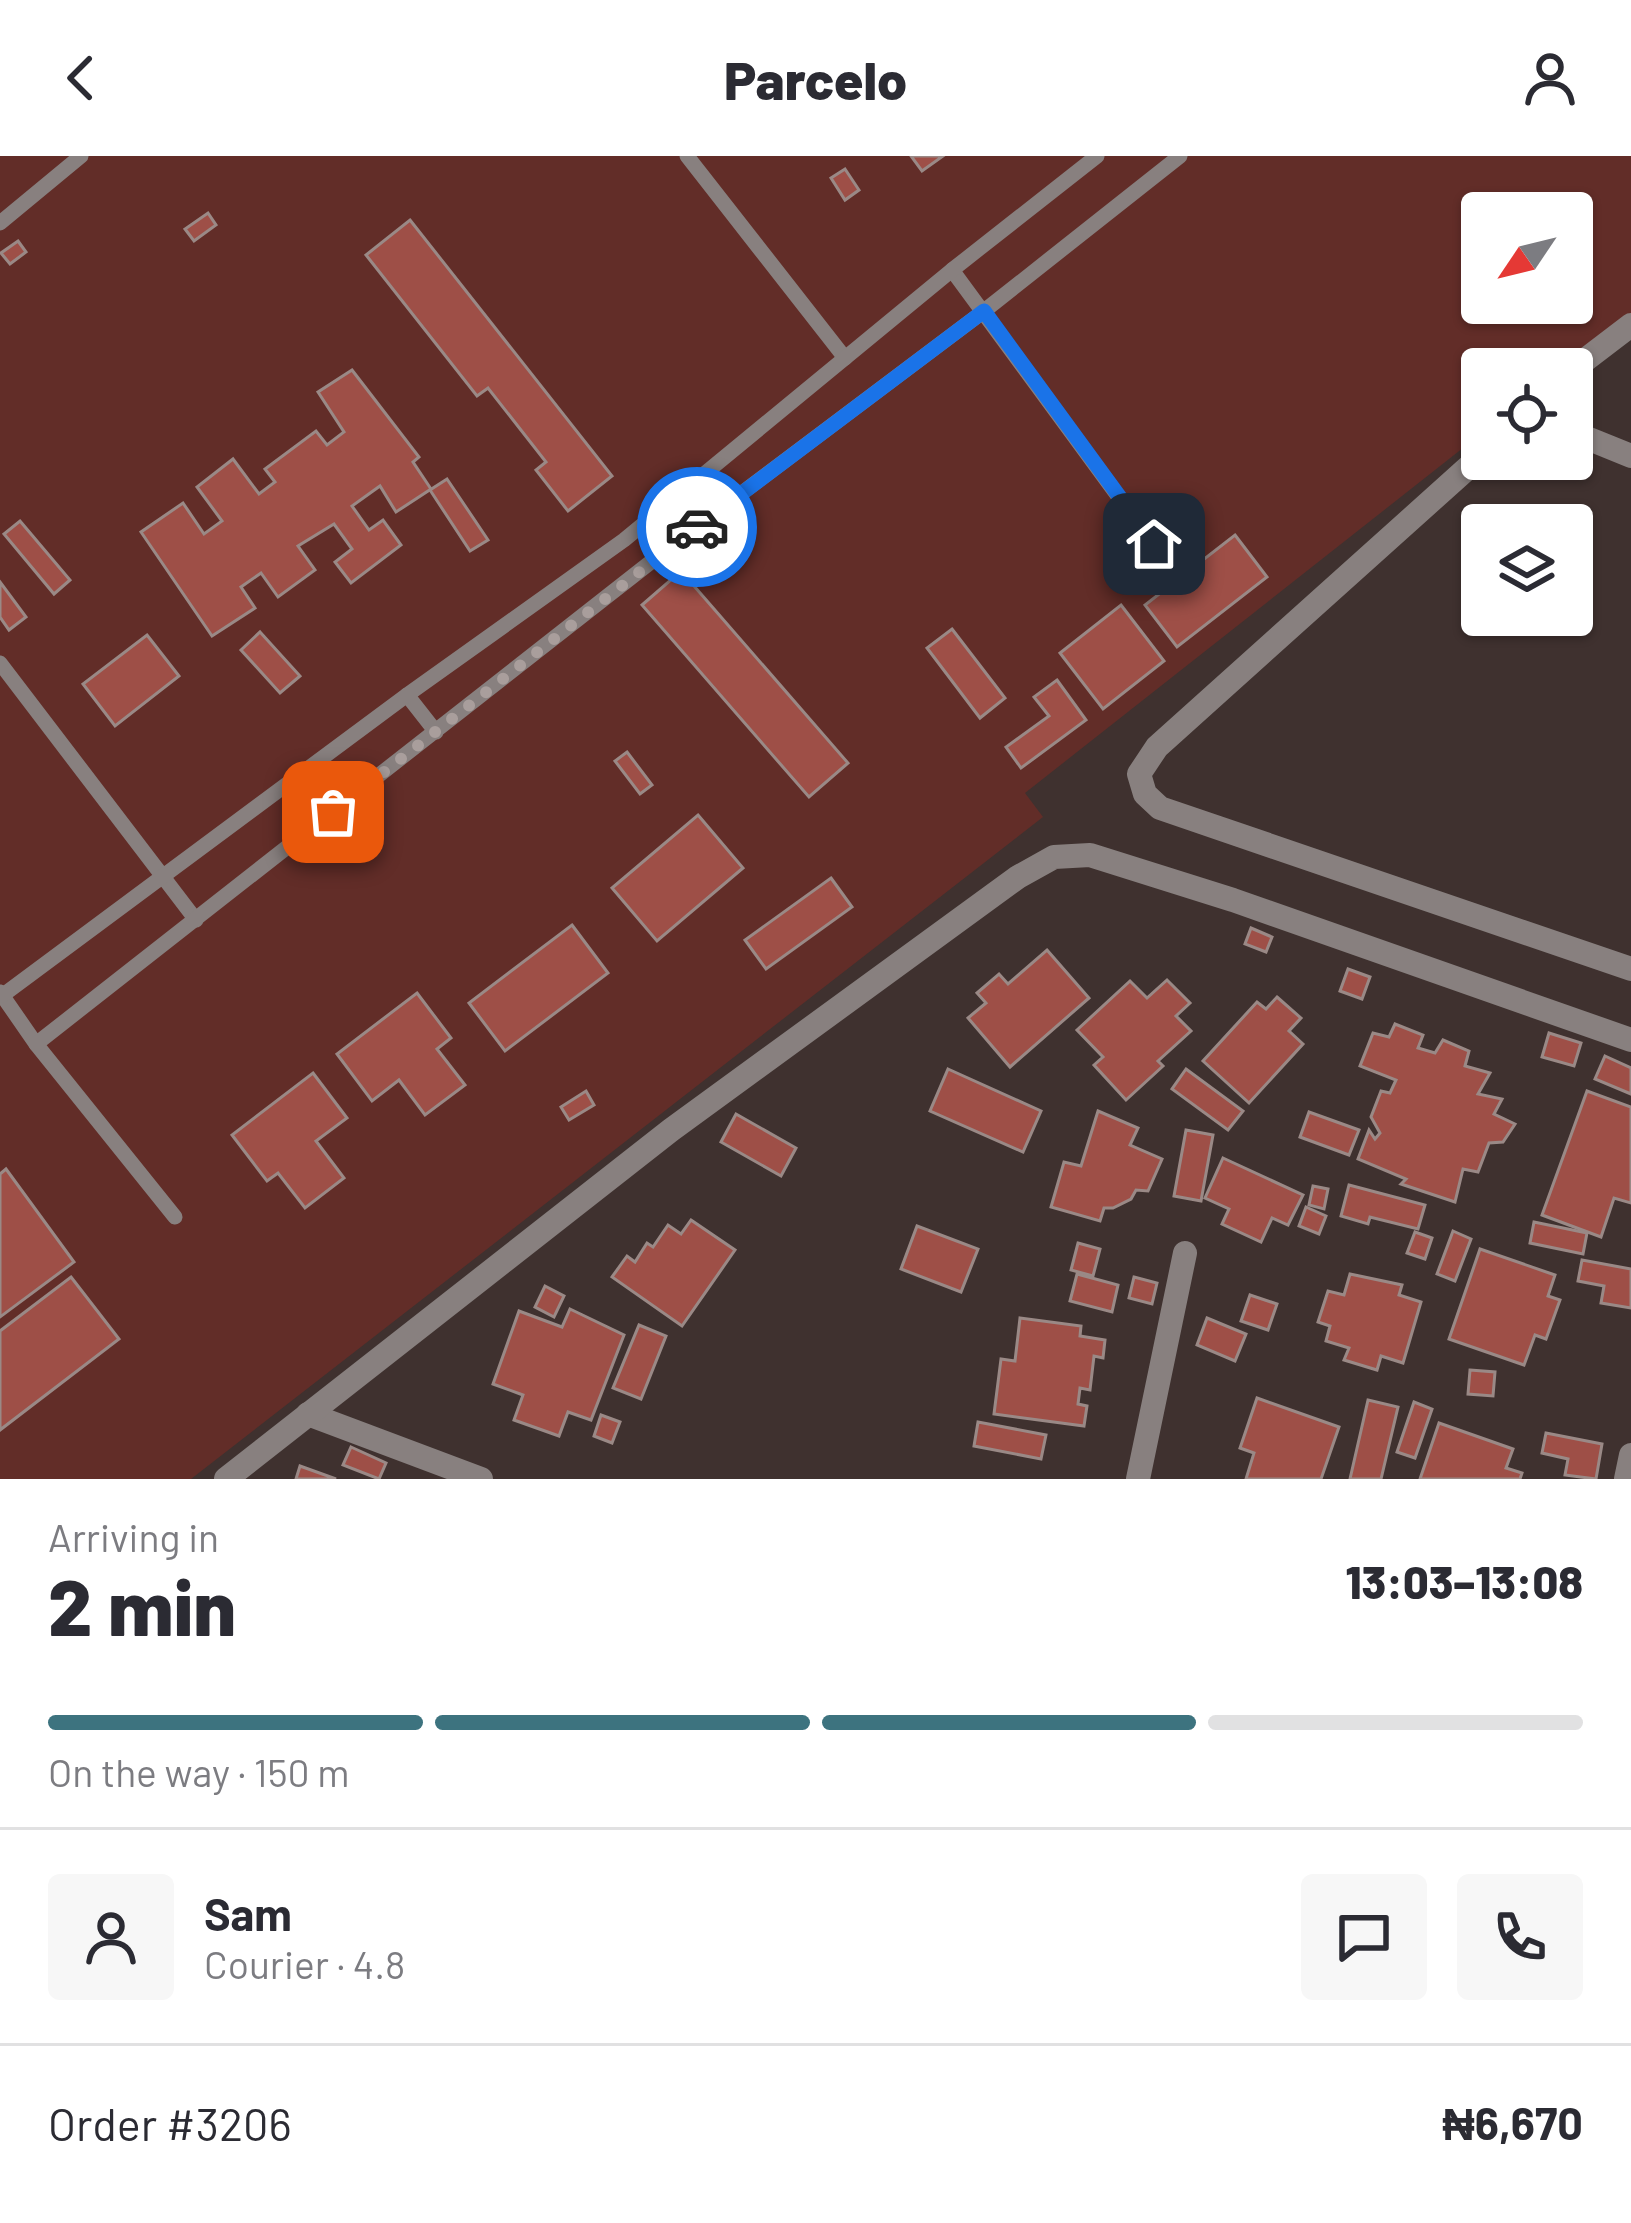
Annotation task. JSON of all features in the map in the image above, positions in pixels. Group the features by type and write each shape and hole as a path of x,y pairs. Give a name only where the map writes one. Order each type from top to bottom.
{"street":[{"path":"1593,354 1631,325"},
{"path":"1593,440 1631,455"},
{"path":"1461,474 1157,747 1139,775 1145,794 1160,808 1631,969"},
{"path":"226,1479 671,1130 1018,877 1054,857 1090,855 1192,887 1631,1040"},
{"path":"1138,1479 1185,1253"},
{"path":"308,1414 481,1479"},
{"path":"1626,1479 1631,1455"}],"lane":[{"path":"0,223 81,156"},
{"path":"687,156 844,358"},
{"path":"175,1217 1,994 624,540 1097,156"},
{"path":"36,1044 1180,156"},
{"path":"952,270 1154,544"},
{"path":"0,663 196,920"},
{"path":"406,695 436,732"}],"shaded area":[{"path":"0,156 1631,156 1631,315 1589,348 1461,348 1461,450 1025,793 1043,817 191,1479 0,1479"}],"building":[{"path":"911,156 943,156 922,171"},
{"path":"845,169 859,190 845,200 831,178"},
{"path":"208,213 216,225 194,241 185,229"},
{"path":"410,220 612,476 568,511 536,470 546,462 488,388 477,396 366,255"},
{"path":"18,241 26,252 10,264 1,253"},
{"path":"352,370 419,457 413,462 431,489 396,512 380,486 352,506 369,530 383,520 401,545 351,583 335,562 352,549 334,524 298,546 315,570 278,597 261,573 241,587 255,608 212,636 141,532 183,503 204,534 222,521 197,487 233,459 259,494 275,482 265,469 316,431 327,445 344,432 318,392"},
{"path":"447,479 488,540 470,551 430,490"},
{"path":"20,521 70,580 54,594 4,534"},
{"path":"1235,535 1267,577 1177,647 1145,605"},
{"path":"681,571 848,763 809,797 642,605"},
{"path":"0,582 26,617 9,630 0,617"},
{"path":"1121,605 1164,661 1103,709 1060,653"},
{"path":"952,629 1005,698 980,718 927,648"},
{"path":"260,632 300,676 280,693 241,650"},
{"path":"147,635 179,676 115,726 83,684"},
{"path":"1057,680 1086,720 1021,768 1006,747 1049,716 1034,697"},
{"path":"627,752 652,785 640,794 615,761"},
{"path":"698,815 743,868 657,941 612,888"},
{"path":"831,878 852,907 766,969 745,940"},
{"path":"572,925 608,973 505,1051 469,1003"},
{"path":"1251,928 1272,937 1266,952 1245,944"},
{"path":"1047,950 1089,998 1010,1067 968,1018 986,1003 977,993 999,974 1008,984"},
{"path":"1348,969 1370,977 1362,999 1340,991"},
{"path":"1167,980 1190,1003 1176,1016 1191,1031 1158,1061 1163,1066 1126,1100 1094,1065 1103,1057 1077,1030 1130,981 1147,998"},
{"path":"417,993 451,1038 437,1049 465,1085 425,1115 399,1080 372,1101 337,1054"},
{"path":"1277,997 1301,1018 1289,1031 1303,1044 1249,1103 1203,1061 1257,1002 1266,1009"},
{"path":"1395,1024 1423,1035 1418,1048 1435,1053 1443,1040 1469,1051 1465,1066 1490,1073 1478,1094 1502,1099 1494,1114 1515,1124 1503,1142 1489,1143 1478,1172 1463,1169 1455,1202 1401,1184 1406,1179 1358,1159 1369,1130 1375,1139 1380,1133 1371,1117 1381,1091 1390,1093 1396,1080 1360,1066 1373,1033 1389,1037"},
{"path":"1549,1033 1581,1043 1574,1066 1542,1057"},
{"path":"1605,1056 1631,1068 1631,1094 1595,1079"},
{"path":"948,1069 1041,1111 1023,1152 930,1111"},
{"path":"1186,1069 1243,1111 1228,1130 1172,1089"},
{"path":"313,1073 347,1118 316,1141 344,1178 305,1208 278,1173 267,1181 232,1135"},
{"path":"586,1091 594,1105 569,1120 561,1107"},
{"path":"1587,1091 1631,1107 1631,1203 1614,1198 1601,1237 1542,1215"},
{"path":"1098,1111 1138,1128 1130,1145 1162,1159 1148,1191 1136,1190 1131,1199 1104,1208 1100,1221 1051,1207 1064,1162 1081,1166"},
{"path":"1309,1112 1359,1130 1349,1155 1300,1137"},
{"path":"736,1114 796,1148 781,1176 721,1142"},
{"path":"1186,1130 1213,1135 1201,1201 1174,1196"},
{"path":"1223,1158 1303,1195 1288,1225 1272,1218 1261,1242 1222,1224 1229,1209 1205,1198"},
{"path":"6,1169 74,1262 0,1317 0,1174"},
{"path":"1349,1185 1425,1205 1418,1229 1370,1217 1368,1224 1341,1216"},
{"path":"1313,1186 1328,1189 1324,1209 1309,1205"},
{"path":"1306,1207 1326,1216 1319,1234 1299,1226"},
{"path":"691,1220 735,1250 682,1326 612,1277 627,1256 635,1262 647,1243 653,1247 668,1225 681,1234"},
{"path":"1534,1222 1587,1233 1583,1254 1530,1243"},
{"path":"917,1226 978,1249 961,1292 901,1269"},
{"path":"1453,1231 1471,1239 1455,1281 1437,1274"},
{"path":"1415,1232 1432,1238 1425,1259 1407,1253"},
{"path":"1078,1243 1100,1249 1093,1276 1071,1270"},
{"path":"1480,1249 1555,1275 1548,1296 1560,1300 1546,1339 1535,1335 1524,1365 1449,1339"},
{"path":"1582,1260 1631,1269 1631,1308 1601,1303 1604,1286 1578,1281"},
{"path":"1077,1274 1118,1285 1112,1312 1070,1301"},
{"path":"1350,1274 1402,1285 1399,1295 1421,1302 1403,1363 1381,1356 1377,1370 1344,1360 1349,1348 1326,1341 1330,1326 1318,1322 1328,1291 1344,1295"},
{"path":"71,1277 119,1339 0,1430 0,1331"},
{"path":"1134,1277 1157,1283 1152,1304 1129,1298"},
{"path":"545,1286 564,1296 554,1317 535,1307"},
{"path":"1250,1295 1277,1304 1268,1330 1241,1321"},
{"path":"570,1309 624,1335 591,1420 568,1412 559,1436 514,1420 523,1395 493,1384 519,1311 562,1327"},
{"path":"1020,1318 1081,1326 1080,1336 1105,1340 1103,1358 1094,1356 1090,1390 1080,1388 1078,1404 1087,1406 1084,1426 994,1414 1001,1359 1015,1361"},
{"path":"1207,1318 1246,1334 1235,1361 1197,1345"},
{"path":"639,1325 666,1336 641,1399 613,1388"},
{"path":"1470,1370 1495,1372 1493,1396 1468,1394"},
{"path":"1257,1398 1339,1427 1321,1479 1246,1479 1254,1453 1240,1448"},
{"path":"1368,1400 1398,1407 1381,1479 1350,1479"},
{"path":"1414,1402 1432,1409 1415,1458 1397,1452"},
{"path":"601,1415 620,1422 612,1443 594,1436"},
{"path":"978,1422 1046,1435 1041,1459 974,1446"},
{"path":"1439,1423 1513,1449 1506,1468 1522,1473 1520,1479 1420,1479"},
{"path":"1546,1433 1602,1444 1596,1479 1565,1475 1568,1459 1542,1453"},
{"path":"351,1447 386,1463 379,1479 343,1465"},
{"path":"300,1466 336,1479 296,1479"}],"way so far":[{"path":"333,812 697,527"}],"route":[{"path":"697,527 984,311 1154,544"}]}
